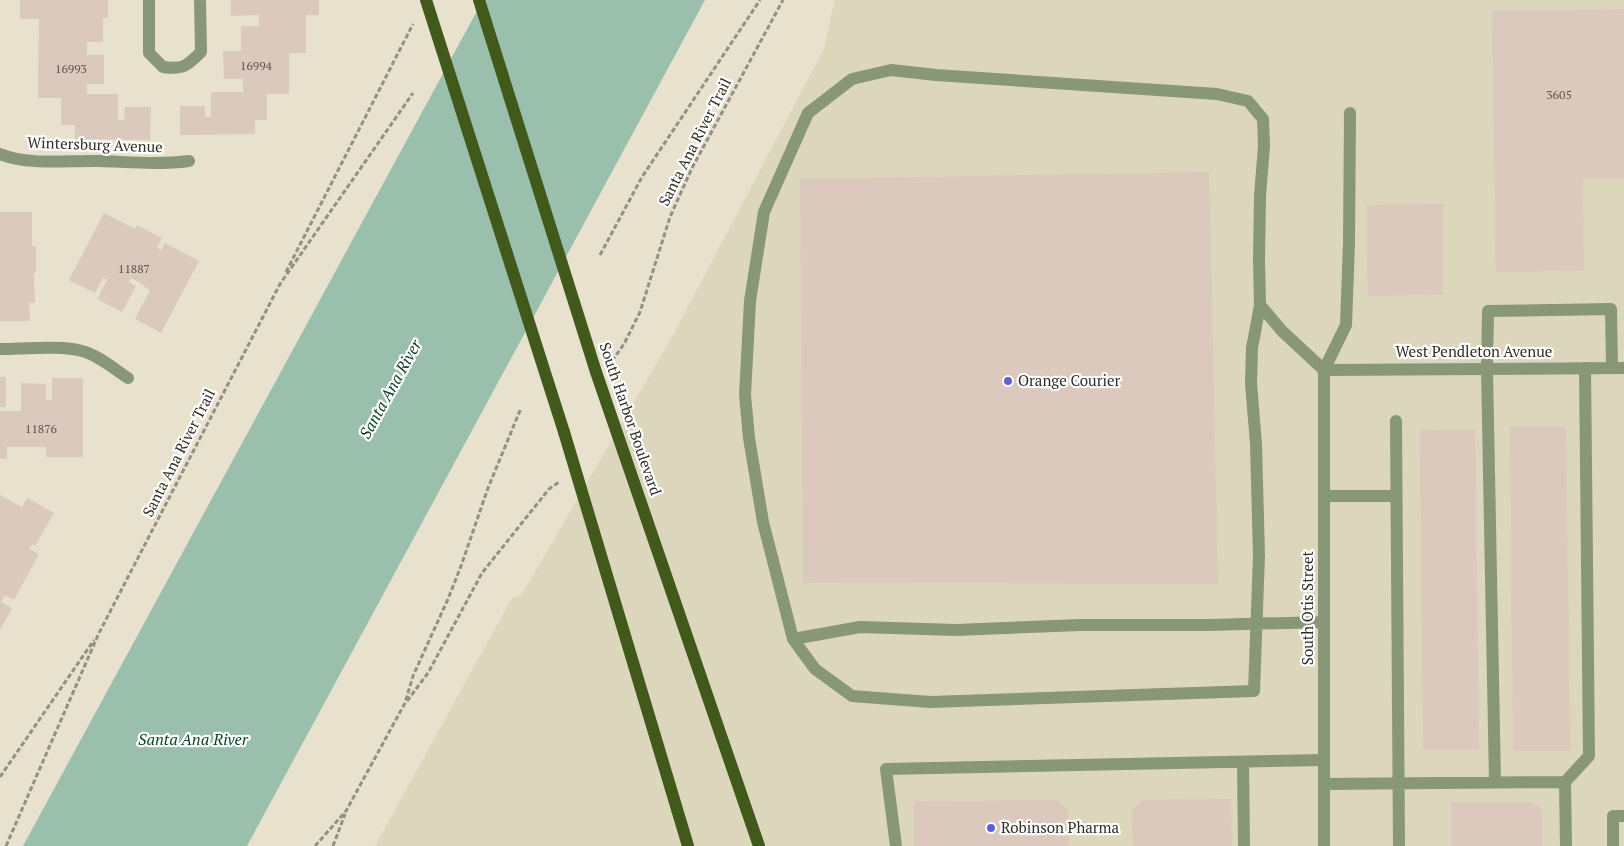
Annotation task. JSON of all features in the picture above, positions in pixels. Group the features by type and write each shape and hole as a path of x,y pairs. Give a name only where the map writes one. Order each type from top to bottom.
{"main road":[{"path":"426,0 576,470 688,846"},
{"name":"South Harbor Boulevard","path":"479,0 598,376 759,846"}],"street":[{"path":"149,0 150,52 163,67 176,69 188,65 201,52 200,0"},
{"path":"891,70 946,76 1217,94 1248,101 1264,119 1260,196 1260,305 1252,348 1251,383 1256,444 1259,556 1256,624 1254,691 930,702 852,696 815,669 793,639 763,522 749,438 745,395 750,301 764,212 808,114 852,79 891,70"},
{"path":"1260,305 1282,332 1324,370 1346,325 1350,113"},
{"name":"Wintersburg Avenue","path":"0,154 9,158 55,162 98,161 169,164 189,161"},
{"path":"1495,782 1487,369 1488,311 1610,309 1618,368"},
{"path":"0,349 70,348 83,351 95,357 128,378"},
{"path":"1566,846 1565,782 1589,756 1585,368"},
{"name":"West Pendleton Avenue","path":"1324,370 1618,368"},
{"name":"South Otis Street","path":"1324,370 1324,846"},
{"path":"1396,421 1399,846"},
{"path":"1324,496 1396,496"},
{"path":"793,639 860,627 956,630 1080,624 1324,622"},
{"path":"896,846 886,769 1324,760"},
{"path":"1243,762 1244,846"},
{"path":"1324,784 1565,782"},
{"path":"1613,846 1613,816 1624,816"}],"path":[{"name":"Santa Ana River Trail","path":"600,255 642,177 760,0"},
{"name":"Santa Ana River Trail","path":"598,376 624,344 640,312 670,218 692,168 783,0"},
{"name":"Santa Ana River Trail","path":"6,846 99,633 417,18"},
{"name":"Santa Ana River Trail","path":"280,284 413,93"},
{"path":"405,703 413,676 448,599 488,488 521,408"},
{"path":"333,846 346,811 405,703 428,673 482,573 548,489 576,470"},
{"name":"Santa Ana River Trail","path":"0,777 99,633"},
{"path":"315,846 346,811"}],"shaded area":[{"path":"835,0 1624,0 1624,846 375,846 512,598 521,596 672,337 824,49"}],"water":[{"name":"Santa Ana River","path":"483,0 705,0 247,846 23,846"}],"building":[{"path":"20,0 108,0 108,18 103,18 103,42 87,42 87,55 104,55 104,84 87,84 87,94 118,94 118,120 124,120 125,107 151,107 150,140 75,139 75,125 61,125 61,98 38,98 39,19 20,19"},
{"path":"231,0 319,0 319,15 306,15 306,53 289,53 289,94 267,94 267,120 255,120 255,134 180,135 180,106 205,106 205,117 211,117 211,92 243,92 243,79 224,79 223,51 241,51 241,26 259,26 259,15 231,16"},
{"path":"1624,9 1624,179 1583,179 1584,271 1496,272 1492,11"},
{"name":"Orange Courier","path":"1209,172 1218,584 803,583 800,179"},
{"path":"1443,204 1443,295 1368,296 1367,205"},
{"path":"0,212 32,212 32,246 36,246 36,273 34,273 35,303 29,303 30,321 0,321"},
{"path":"104,213 135,229 137,225 162,238 157,247 161,250 165,243 199,261 161,333 135,319 150,290 144,287 144,285 131,278 129,282 136,286 122,312 97,299 107,280 103,278 95,293 69,280"},
{"path":"0,377 6,377 6,407 0,407"},
{"path":"52,378 83,378 83,457 46,457 46,447 7,447 7,459 0,459 0,411 21,411 21,383 46,384 46,400 52,400"},
{"path":"1510,427 1566,427 1570,751 1513,751"},
{"path":"1475,429 1479,749 1423,750 1420,430"},
{"path":"0,495 22,507 27,498 54,513 35,546 32,544 29,549 39,554 14,600 5,595 1,602 12,608 0,630"},
{"name":"Robinson Pharma","path":"1231,799 1232,846 1133,846 1132,810 1143,800"},
{"name":"Robinson Pharma","path":"1057,800 1068,810 1069,846 914,846 914,801"},
{"path":"1451,802 1533,802 1542,810 1542,846 1451,846"}],"place":[{"name":"Orange Courier","path":"1008,381"},
{"name":"Robinson Pharma","path":"991,828"}]}
